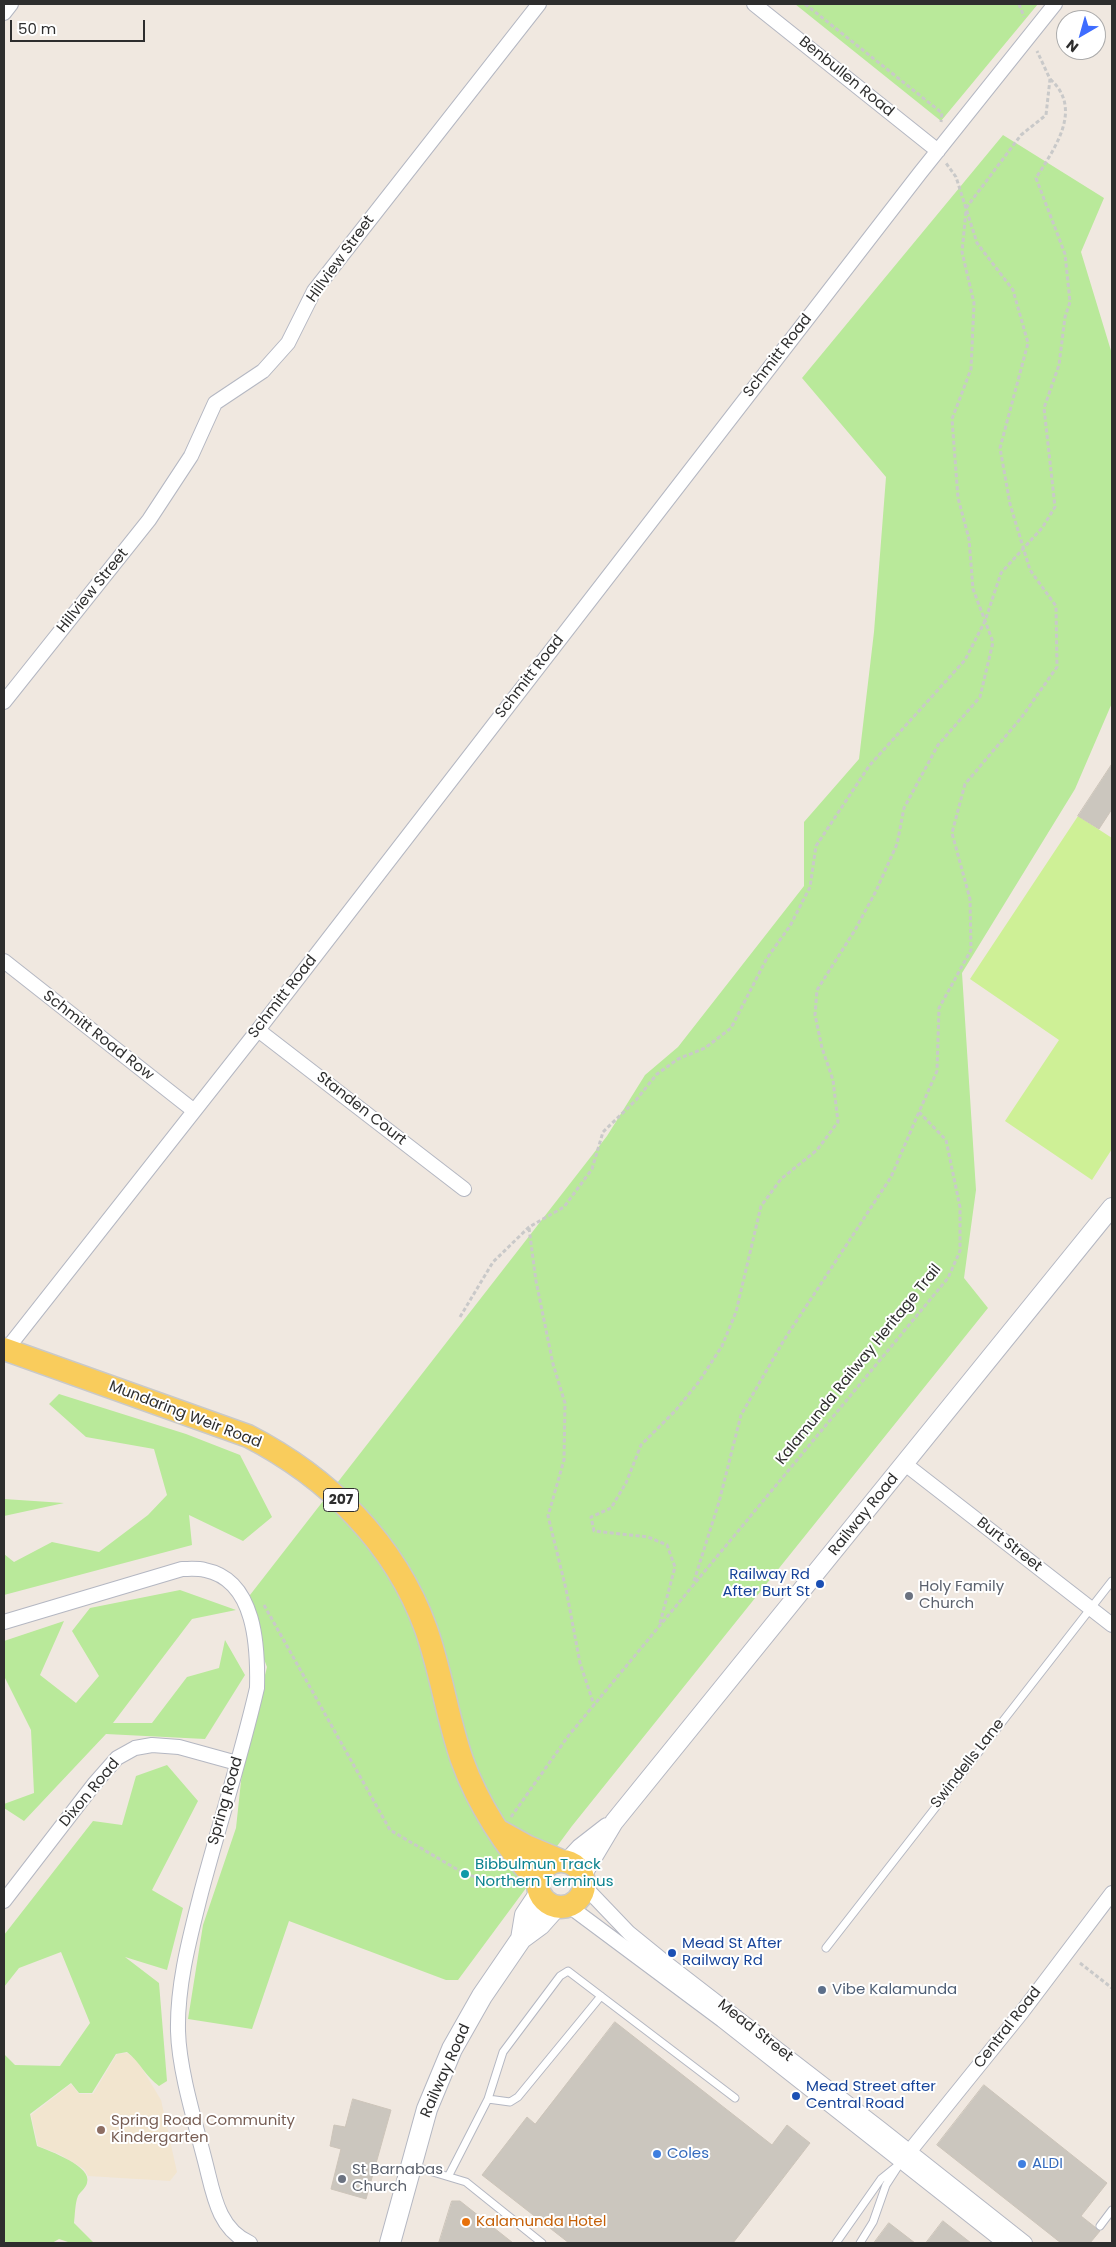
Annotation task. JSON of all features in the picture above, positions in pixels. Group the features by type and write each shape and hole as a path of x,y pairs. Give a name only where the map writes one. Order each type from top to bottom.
{"main road":[{"name":"Mundaring Weir Road","path":"5,1349 248,1436 277,1451 303,1468 348,1507 386,1552 414,1600 426,1628 462,1759 480,1800 517,1860 550,1897"},
{"name":"Mundaring Weir Road","path":"500,1831 574,1871"},
{"path":"549,1864 574,1871 577,1902 550,1897 541,1871 549,1864"},
{"name":"Railway Road","path":"390,2243 410,2166 435,2088 452,2050 482,1996 521,1939 540,1925 550,1897"}],"street":[{"path":"4,14 11,4"},
{"name":"Hillview Street","path":"4,702 149,520 191,456 216,403 263,371 288,343 314,291 539,4"},
{"name":"Benbullen Road","path":"754,4 938,150"},
{"name":"Schmitt Road","path":"5,1349 258,1030 938,150 1055,4"},
{"name":"Schmitt Road Row","path":"4,961 193,1110"},
{"name":"Standen Court","path":"258,1030 464,1189"},
{"name":"Railway Road","path":"574,1871 580,1848 614,1822 1112,1207"},
{"name":"Burt Street","path":"905,1464 1112,1626"},
{"name":"Spring Road","path":"4,1622 182,1569 205,1570 218,1575 232,1585 242,1599 253,1625 258,1657 257,1688 191,1934 182,1978 178,2031 190,2102 217,2207 231,2231 242,2242"},
{"name":"Dixon Road","path":"4,1901 95,1783 117,1758 135,1748 152,1745 179,1747 237,1763"},
{"name":"Mead Street","path":"574,1871 629,1933 906,2157 1006,2243"},
{"name":"Central Road","path":"906,2157 1022,2012 1112,1893"},
{"name":"Mead Street","path":"550,1897 722,2020 1025,2243"}],"lane":[{"name":"Swindells Lane","path":"826,1948 1112,1581"},
{"path":"449,2175 488,2099 503,2052 560,1976 568,1971 735,2098"},
{"path":"488,2099 510,2102 518,2097 601,1996"},
{"name":"Central Road","path":"836,2243 881,2179 906,2157"},
{"name":"Central Road","path":"860,2243 873,2222 886,2185 906,2157"},
{"path":"410,2166 449,2175 466,2182 480,2191 542,2243"},
{"path":"1100,2226 1112,2210"}],"path":[{"path":"806,4 942,113 938,150"},
{"path":"460,1317 493,1262 529,1227 564,1207 592,1169 603,1132 636,1100 656,1074 678,1060 705,1048 731,1028 767,958 790,926 810,887 816,846 869,766 965,660 985,621 1001,573 1042,528 1055,507 1044,408 1059,365 1066,316 1070,302 1065,254 1036,178 1047,163 1067,114 1061,90 1050,79 1030,36"},
{"path":"966,208 1021,135 1046,115 1050,79"},
{"name":"Kalamunda Railway Heritage Trail","path":"693,1584 719,1502 741,1415 784,1340 891,1177 937,1071 939,1008 971,950 970,899 952,833 965,784 1021,718 1057,667 1056,606 1030,570 1010,504 1000,448 1028,343 1013,290 977,243 956,177 938,150"},
{"name":"Kalamunda Railway Heritage Trail","path":"660,1625 675,1567 668,1545 648,1537 594,1531 591,1517 611,1508 626,1483 641,1445 675,1411 698,1383 722,1346 736,1312 760,1206 781,1179 817,1150 838,1122 833,1080 822,1048 815,1015 817,990 855,930 876,891 896,844 904,808 938,745 980,697 993,642 973,589 969,539 958,498 952,419 971,369 974,303 962,252 966,208"},
{"name":"Kalamunda Railway Heritage Trail","path":"500,1831 569,1735 948,1278 960,1251 960,1207 946,1140 919,1112"},
{"path":"529,1227 536,1281 553,1364 565,1403 564,1460 548,1516 566,1590 580,1663 594,1705"},
{"path":"465,1874 495,1882 512,1882"},
{"path":"1080,1963 1112,1988"}],"shaded area":[{"name":"Spring Road Community Kindergarten","path":"127,2053 137,2060 161,2100 177,2172 170,2181 88,2176 84,2169 59,2154 38,2146 31,2115 71,2084 79,2094 93,2094 117,2054"}],"green space":[{"path":"795,4 1038,4 941,121"},
{"path":"1003,135 1104,198 1081,252 1112,354 1112,703 1075,789 962,973 976,1190 964,1278 988,1308 572,1826 458,1980 446,1980 289,1921 252,2029 188,2019 203,1925 236,1828 243,1763 267,1667 243,1604 607,1136 645,1075 678,1047 804,886 804,822 859,759 874,632 886,477 802,378"},
{"path":"1078,816 1112,838 1112,1149 1092,1180 1005,1121 1059,1040 970,979"},
{"path":"59,1394 186,1434 240,1455 272,1517 243,1541 189,1515 192,1545 4,1595 4,1554 14,1562 52,1542 99,1552 148,1515 167,1495 154,1449 86,1437 49,1404"},
{"path":"4,1499 64,1503 4,1516"},
{"path":"180,1590 236,1610 192,1619 113,1723 152,1723 187,1677 219,1668 225,1640 245,1675 205,1739 106,1734 24,1821 4,1808 4,1804 34,1793 31,1730 4,1676 4,1641 64,1621 40,1675 76,1703 99,1676 72,1631 90,1608"},
{"path":"167,1765 198,1801 152,1890 183,1908 167,1970 125,1957 159,1983 167,2081 159,2086 127,2052 116,2054 92,2093 79,2093 71,2083 30,2114 37,2146 69,2160 77,2165 87,2177 87,2183 77,2199 74,2223 94,2243 71,2243 59,2239 52,2243 4,2243 4,2054 15,2065 60,2066 90,2023 61,1952 19,1968 4,1987 4,1935 93,1821 122,1825 136,1776"}],"building":[{"path":"1112,764 1112,809 1099,829 1078,816"},
{"path":"615,2022 772,2145 787,2125 810,2143 733,2243 569,2243 482,2175 527,2117 535,2124"},
{"name":"ALDI","path":"984,2085 1107,2183 1081,2216 1100,2231 1090,2243 1061,2243 937,2145"},
{"path":"353,2099 391,2110 366,2199 331,2189 341,2149 330,2146 334,2125 345,2127"},
{"name":"Kalamunda Hotel","path":"452,2201 460,2201 513,2243 439,2243"},
{"path":"943,2221 971,2243 926,2243"},
{"path":"889,2223 915,2243 874,2243"}],"place":[{"name":"Railway Rd After Burt St","path":"820,1584"},
{"name":"Holy Family Church","path":"909,1596"},
{"name":"Bibbulmun Track Northern Terminus","path":"465,1874"},
{"name":"Mead St After Railway Rd","path":"672,1953"},
{"name":"Vibe Kalamunda","path":"822,1990"},
{"name":"Mead Street after Central Road","path":"796,2096"},
{"name":"Spring Road Community Kindergarten","path":"101,2130"},
{"name":"Coles","path":"657,2154"},
{"name":"ALDI","path":"1022,2164"},
{"name":"St Barnabas Church","path":"342,2179"},
{"name":"Kalamunda Hotel","path":"466,2222"}]}
